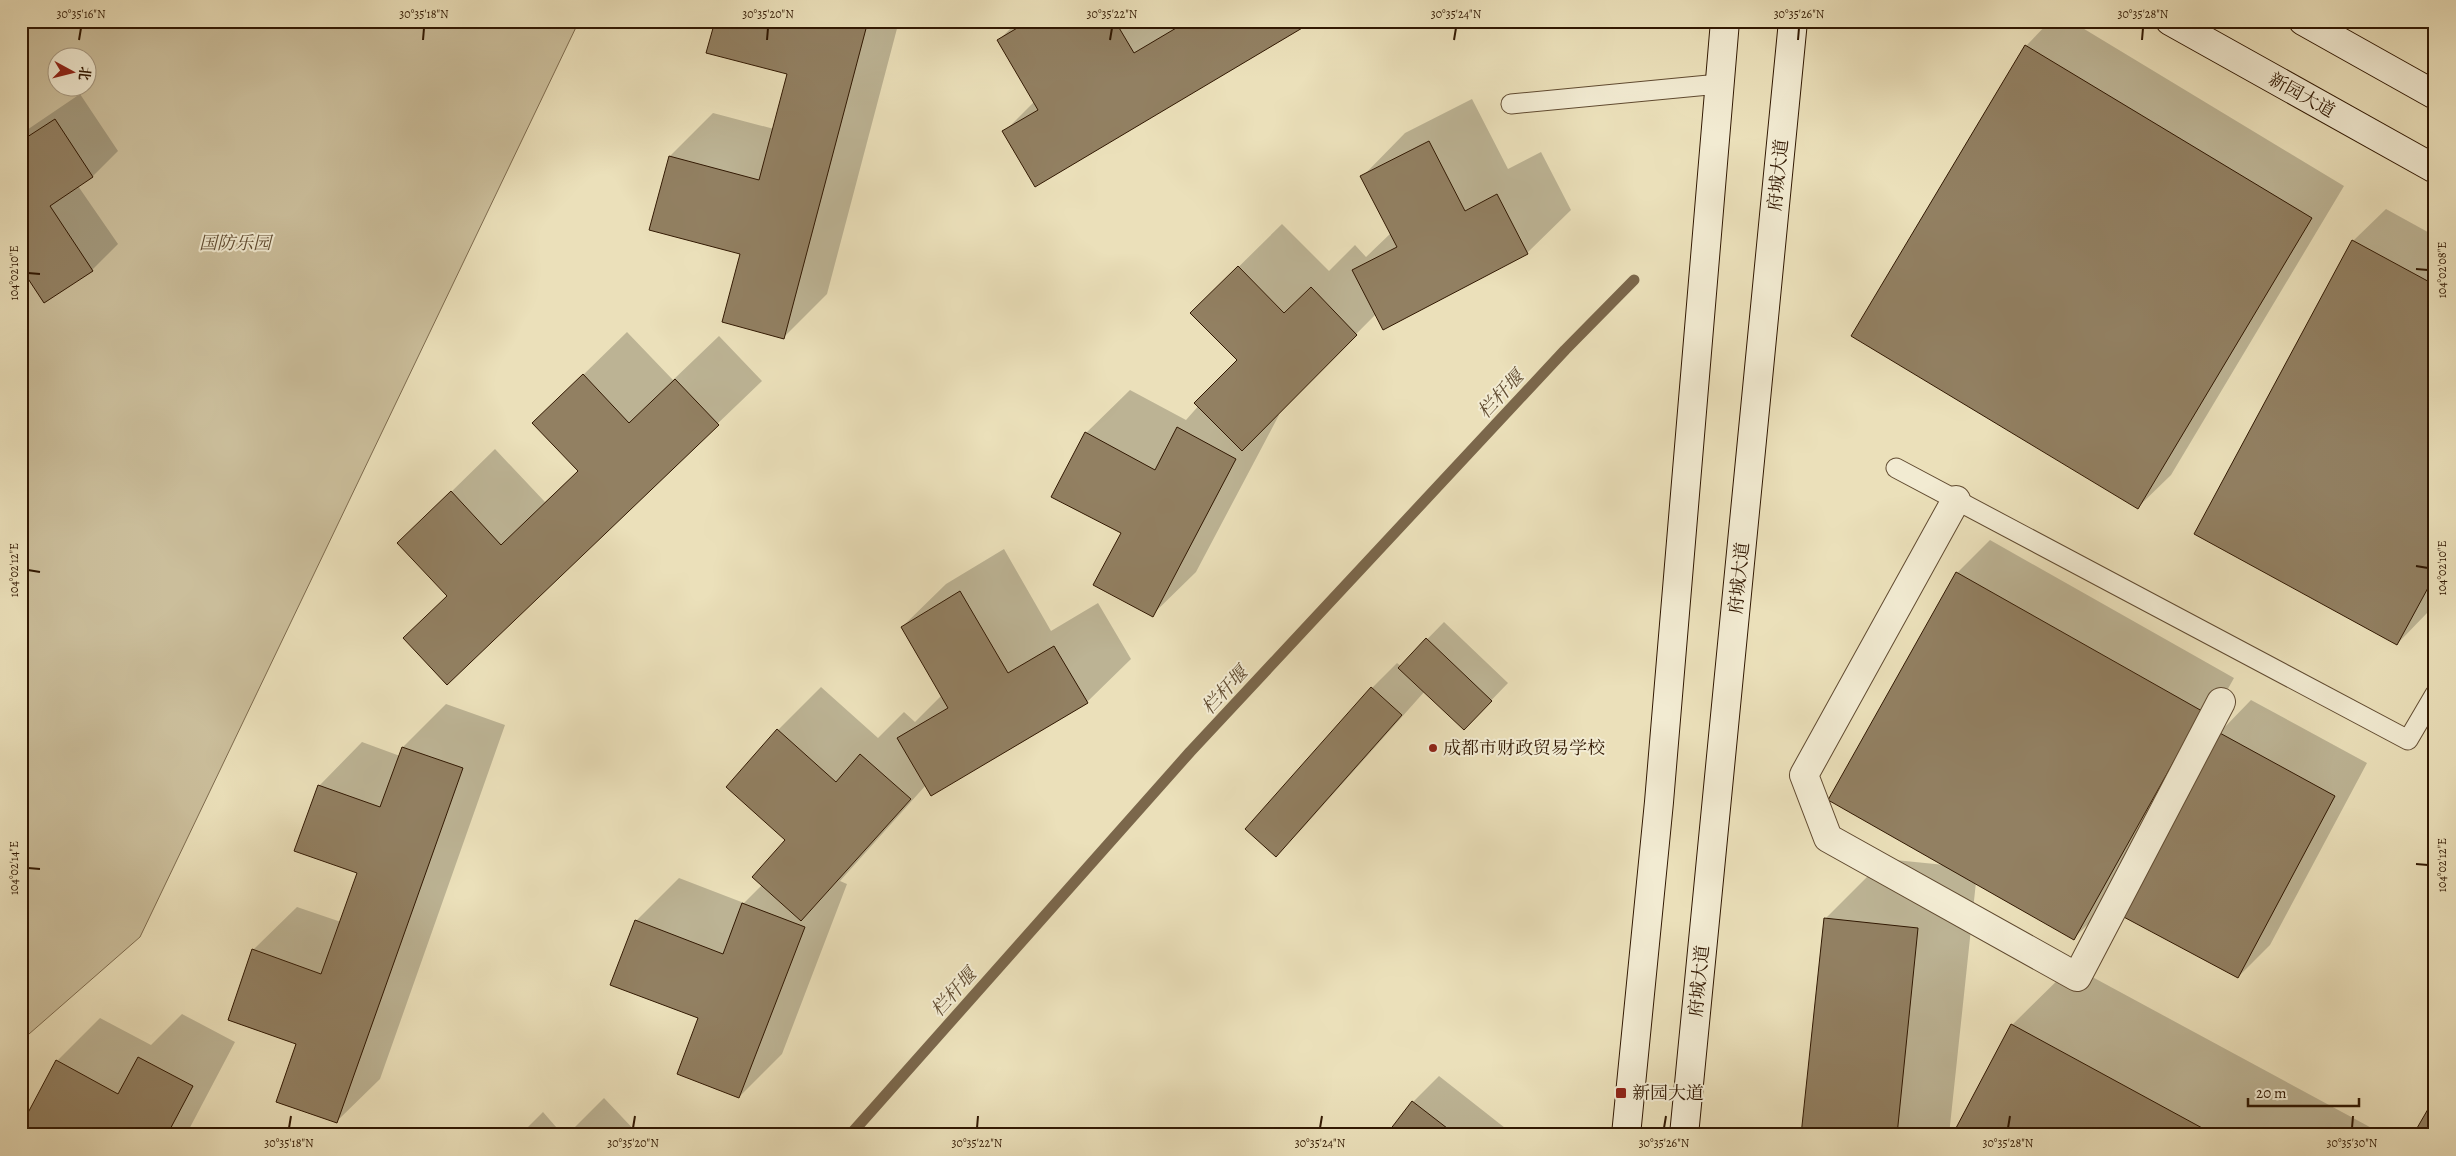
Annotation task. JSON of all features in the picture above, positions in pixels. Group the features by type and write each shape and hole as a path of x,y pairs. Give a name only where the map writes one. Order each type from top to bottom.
{"main road":[{"path":"1626,1135 1659,802 1725,21"},
{"name":"府城大道","path":"1684,1135 1793,21"},
{"name":"新园大道","path":"2170,21 2435,169"},
{"path":"2303,21 2435,95"},
{"path":"1956,500 1804,775 1828,838 2077,977 2221,702"}],"lane":[{"path":"1511,104 1719,84"},
{"path":"1896,468 2408,740 2435,694"}],"green space":[{"name":"国防乐园","path":"21,21 579,21 140,937 21,1041"}],"building":[{"path":"715,21 868,21 784,339 722,322 740,254 649,230 669,156 759,180 787,74 706,53"},
{"path":"1029,21 1115,21 1134,53 1188,21 1314,21 1035,187 1002,131 1038,110 997,40"},
{"path":"2025,45 2312,218 2138,509 1851,336"},
{"path":"55,119 93,177 50,206 93,271 44,303 21,268 21,141"},
{"path":"1429,141 1465,211 1497,194 1528,254 1383,330 1352,270 1397,247 1360,176"},
{"path":"2352,240 2435,285 2435,575 2397,645 2194,534"},
{"path":"1238,266 1284,313 1311,287 1357,335 1242,451 1194,403 1237,360 1190,313"},
{"path":"583,374 629,423 675,379 719,425 447,685 403,638 447,596 397,543 451,491 501,545 578,471 532,423"},
{"path":"1177,427 1236,459 1153,617 1093,585 1121,533 1051,497 1085,432 1155,470"},
{"path":"1956,572 2202,711 2074,940 1828,800"},
{"path":"960,591 1008,673 1054,646 1088,703 931,796 897,738 948,708 901,627"},
{"path":"1426,638 1492,701 1464,730 1398,668"},
{"path":"1371,687 1402,715 1276,857 1245,829"},
{"path":"777,729 836,782 860,754 911,799 801,921 752,877 785,840 726,787"},
{"path":"2218,732 2335,796 2238,978 2120,915"},
{"path":"402,747 463,768 337,1123 276,1102 296,1044 228,1020 252,949 321,974 357,873 294,851 318,785 380,807"},
{"path":"742,903 805,927 739,1098 677,1074 698,1018 610,985 635,920 723,954"},
{"path":"1824,918 1918,928 1897,1135 1801,1135"},
{"path":"2011,1024 2215,1135 1969,1135 1956,1128"},
{"path":"138,1057 193,1086 167,1135 42,1135 22,1124 56,1060 118,1094"},
{"path":"2435,1097 2435,1135 2413,1135"},
{"path":"1412,1101 1456,1135 1386,1135"}],"waterway":[{"name":"栏杆堰","path":"850,1135 1190,752 1565,350 1634,280"}],"place":[{"name":"成都市财政贸易学校","path":"1433,748"},
{"name":"新园大道","path":"1621,1093"}]}
